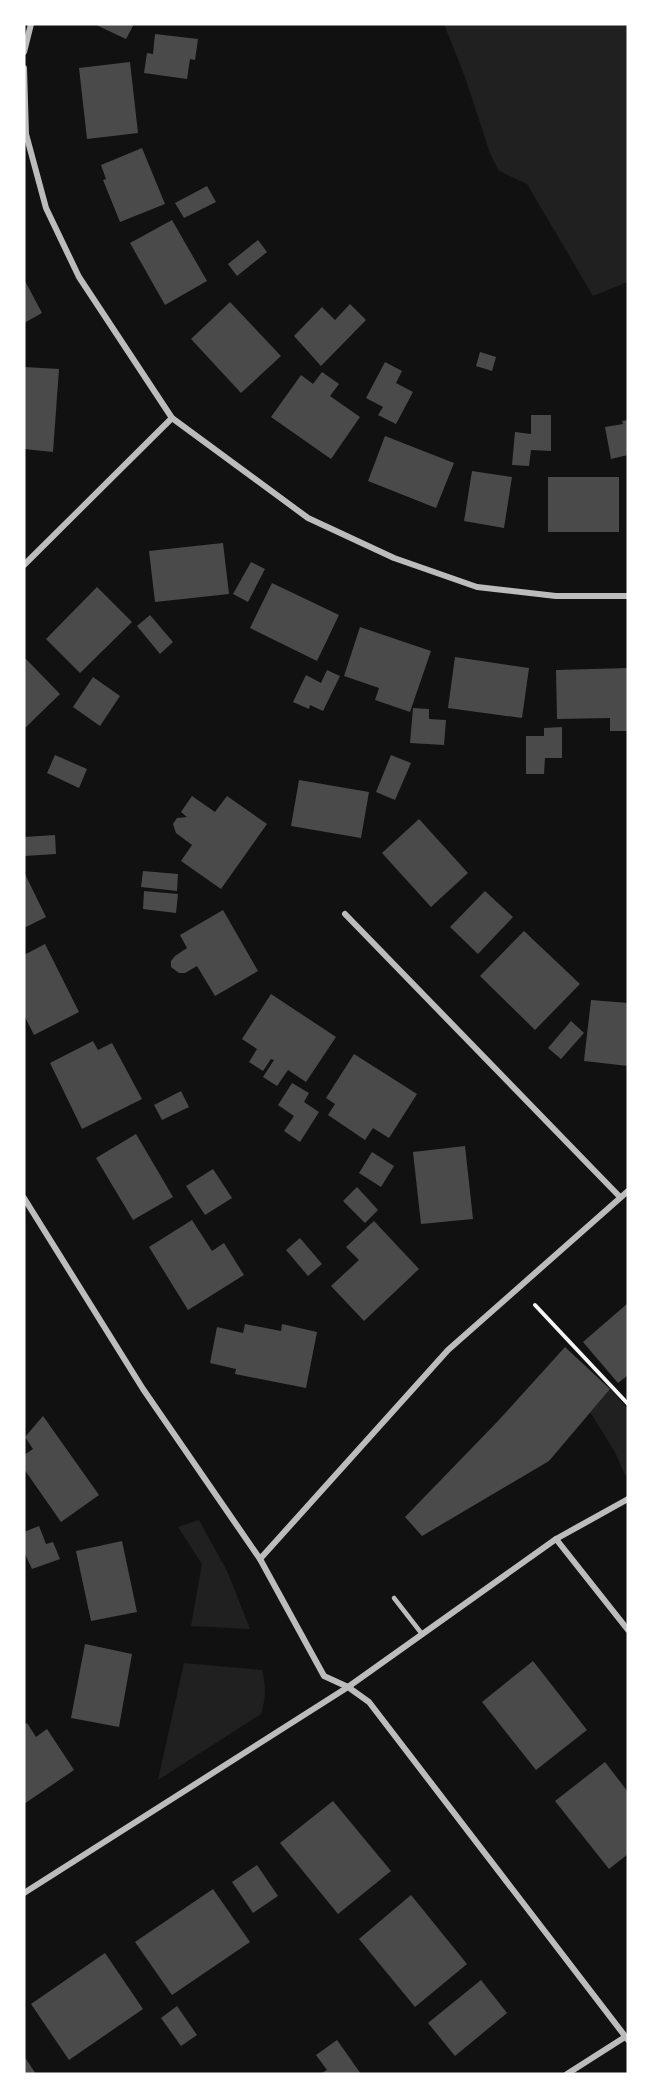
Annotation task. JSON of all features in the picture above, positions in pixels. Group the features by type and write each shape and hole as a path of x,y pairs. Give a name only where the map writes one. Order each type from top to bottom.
{"street":[{"path":"24,52 31,24"},
{"path":"24,68 26,134 46,208 79,277 172,418 308,518 394,558 477,587 556,596 628,596"},
{"path":"24,566 172,418"},
{"path":"345,914 620,1197"},
{"path":"260,1559 448,1350 628,1191"},
{"path":"24,1198 142,1389 260,1559 324,1676 348,1687 369,1702 626,2038 567,2074"},
{"path":"24,1215 30,1210"},
{"path":"24,1893 348,1687 556,1539 628,1499"},
{"path":"556,1539 628,1630"}],"lane":[{"path":"394,1598 422,1634"}],"path":[{"path":"519,1287 571,1346 628,1404"}],"shaded area":[{"path":"444,24 628,24 628,282 593,296 527,184 499,171 490,153 465,77"},
{"path":"610,1389 628,1409 628,1474 625,1475 615,1452 590,1412"},
{"path":"199,1520 228,1573 250,1629 191,1626 202,1564 178,1527"},
{"path":"184,1663 262,1670 265,1692 263,1708 261,1714 158,1780"}],"building":[{"path":"94,24 134,24 126,39"},
{"path":"155,34 198,39 195,60 190,59 187,79 144,73 147,53 153,54"},
{"path":"130,62 138,133 87,139 79,68"},
{"path":"142,148 165,204 120,222 103,180 106,179 101,165"},
{"path":"207,186 216,202 184,218 175,203"},
{"path":"172,220 207,281 165,305 130,243"},
{"path":"258,240 267,252 237,276 228,264"},
{"path":"24,279 42,313 24,323"},
{"path":"230,302 281,356 241,393 191,339"},
{"path":"350,304 366,320 321,366 294,336 322,307 335,320"},
{"path":"480,352 496,357 492,371 476,366"},
{"path":"385,362 402,371 396,383 413,392 396,424 378,415 383,407 366,398"},
{"path":"24,367 59,369 53,452 24,449"},
{"path":"322,372 339,384 330,396 360,417 331,459 271,417 301,375 313,384"},
{"path":"531,415 551,415 551,451 531,450 529,466 512,465 515,432 531,434"},
{"path":"628,420 628,455 611,459 605,427 623,424 622,421"},
{"path":"385,436 454,463 436,508 368,481"},
{"path":"472,471 512,477 504,528 464,521"},
{"path":"548,477 619,477 619,532 548,532"},
{"path":"223,543 229,594 155,602 149,551"},
{"path":"251,562 265,569 248,602 233,594"},
{"path":"272,583 339,615 317,661 250,628"},
{"path":"97,587 132,622 80,673 46,639"},
{"path":"150,615 173,642 160,654 137,626"},
{"path":"360,627 431,651 410,712 375,700 379,688 344,676"},
{"path":"24,657 60,694 24,729"},
{"path":"455,657 529,668 522,718 448,708"},
{"path":"628,668 628,731 610,731 610,718 557,719 556,670"},
{"path":"327,670 340,676 323,711 310,705 309,709 293,702 306,675 321,683"},
{"path":"93,677 120,696 100,726 73,707"},
{"path":"413,708 429,709 429,719 446,720 444,745 410,743"},
{"path":"562,727 562,758 545,758 544,774 526,774 526,736 544,736 544,728"},
{"path":"55,755 87,769 79,788 47,773"},
{"path":"391,755 411,763 395,800 376,792"},
{"path":"299,780 369,792 361,838 291,826"},
{"path":"192,796 215,812 227,796 267,824 221,889 181,861 192,845 176,833 173,824 177,818 187,817 181,812"},
{"path":"419,819 468,873 431,907 382,853"},
{"path":"55,835 56,854 24,856 24,837"},
{"path":"143,871 178,874 177,891 141,887"},
{"path":"24,872 46,917 24,928"},
{"path":"144,891 178,894 176,913 143,909"},
{"path":"485,891 513,917 478,954 450,927"},
{"path":"223,910 258,971 215,996 197,966 185,973 179,973 171,967 171,961 187,948 180,935"},
{"path":"524,931 580,984 535,1030 480,976"},
{"path":"45,944 79,1012 34,1035 24,1015 24,955"},
{"path":"271,994 336,1037 306,1082 288,1070 277,1086 263,1077 274,1060 271,1059 263,1071 249,1062 257,1049 242,1039"},
{"path":"591,1000 628,1003 628,1066 584,1061"},
{"path":"571,1021 584,1033 561,1059 548,1048"},
{"path":"93,1041 98,1050 112,1043 142,1099 82,1129 50,1063"},
{"path":"354,1054 417,1094 389,1138 373,1128 365,1140 328,1115 335,1104 326,1098"},
{"path":"292,1083 309,1093 304,1102 319,1112 300,1142 284,1131 294,1116 278,1105"},
{"path":"181,1091 189,1107 162,1120 154,1105"},
{"path":"136,1134 173,1197 133,1220 96,1158"},
{"path":"465,1146 473,1219 421,1224 413,1152"},
{"path":"372,1152 394,1166 381,1187 359,1173"},
{"path":"213,1169 232,1198 205,1215 186,1186"},
{"path":"357,1187 378,1210 365,1223 343,1201"},
{"path":"192,1220 212,1251 224,1243 244,1275 188,1310 149,1247"},
{"path":"374,1221 419,1269 364,1321 331,1286 359,1260 346,1247"},
{"path":"300,1238 322,1264 308,1276 286,1250"},
{"path":"628,1303 628,1375 618,1383 583,1342"},
{"path":"245,1324 281,1331 282,1324 317,1332 306,1388 235,1374 236,1369 210,1363 217,1327 243,1333"},
{"path":"565,1347 610,1389 549,1461 422,1536 405,1517 498,1421"},
{"path":"43,1416 99,1495 61,1522 24,1469 24,1455 33,1449 25,1437"},
{"path":"39,1526 46,1544 53,1542 60,1559 32,1569 24,1552 24,1532"},
{"path":"122,1541 137,1612 91,1621 76,1551"},
{"path":"85,1644 132,1654 119,1727 71,1718"},
{"path":"533,1661 587,1730 536,1770 482,1702"},
{"path":"27,1723 36,1737 47,1729 74,1770 24,1804 24,1725"},
{"path":"605,1762 628,1792 628,1854 609,1869 555,1801"},
{"path":"333,1801 391,1871 338,1914 280,1843"},
{"path":"257,1865 278,1896 253,1913 232,1882"},
{"path":"213,1889 250,1942 172,1995 135,1942"},
{"path":"411,1895 467,1964 415,2007 359,1939"},
{"path":"105,1953 143,2009 69,2060 31,2004"},
{"path":"481,1980 507,2013 455,2056 428,2023"},
{"path":"177,2006 197,2035 181,2046 161,2018"},
{"path":"337,2040 361,2074 320,2074 327,2070 316,2055"},
{"path":"24,2056 36,2074 24,2074"}]}
